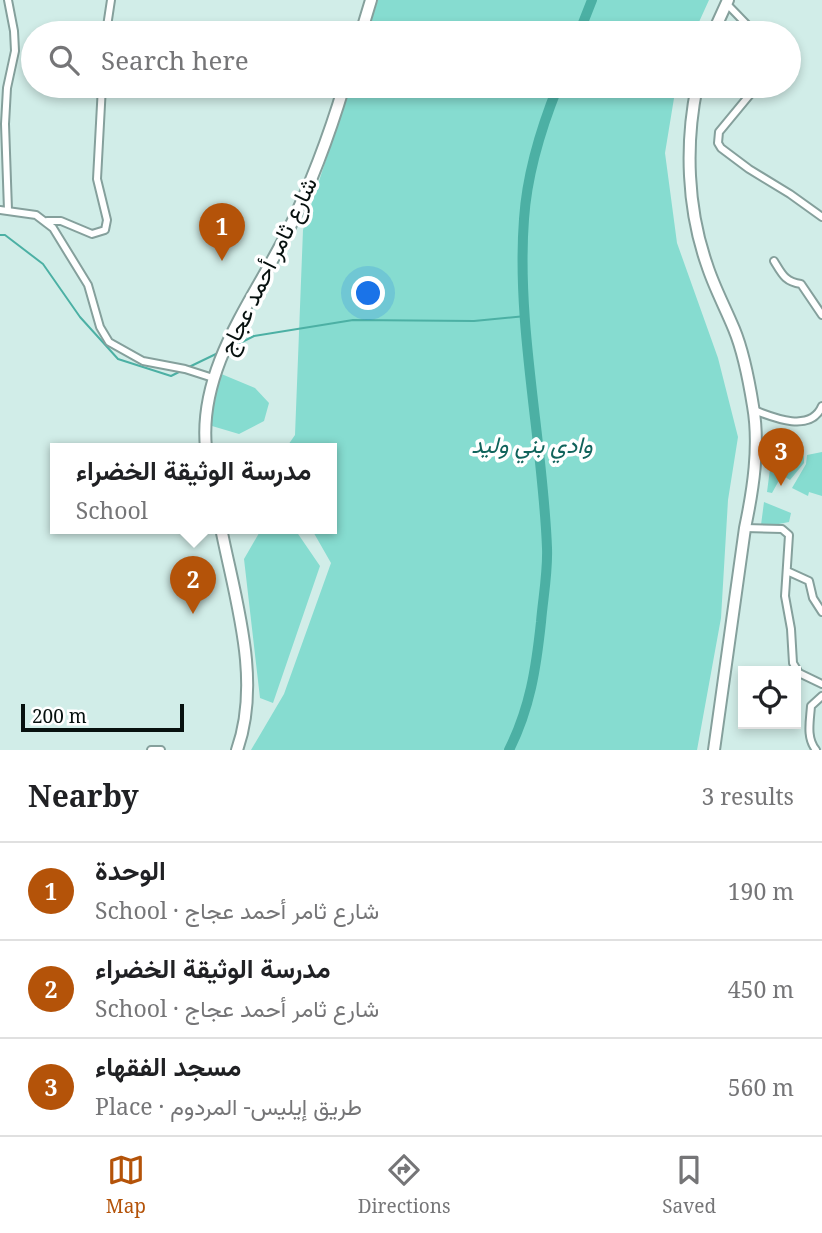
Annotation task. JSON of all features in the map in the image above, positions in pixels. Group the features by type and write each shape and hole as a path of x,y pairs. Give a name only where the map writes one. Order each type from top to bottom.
{"main road":[{"path":"364,21 370,1"},
{"path":"718,21 727,2"},
{"name":"شارع ثامر أحمد عجاج","path":"206,443 204,415 213,378 240,319 307,190 340,98"},
{"path":"694,98 689,141 695,216 707,265 735,331 754,410 752,497 745,528 714,750"},
{"path":"222,534 247,679 244,731 237,750"}],"street":[{"path":"8,0 15,51 7,88 4,210 24,211 47,221 61,221 92,234 105,229 107,220 97,179 101,98"},
{"path":"108,21 111,0"},
{"path":"727,2 744,21"},
{"path":"747,98 719,132 718,143 721,148 822,217"},
{"path":"47,221 61,238 88,285 100,327 109,342 143,361 185,369 213,378"},
{"path":"774,261 784,278 801,284 822,316"},
{"path":"754,410 774,419 808,420 816,416 822,406"},
{"path":"745,528 782,529 787,532 790,539 785,596 793,663 799,673 822,684"},
{"path":"787,571 809,581 813,598 822,612"},
{"path":"816,750 809,735 811,706 822,696"},
{"path":"150,750 161,750"}],"green space":[{"path":"378,0 709,0 699,21 371,21"},
{"name":"وادي بني وليد","path":"346,98 674,98 665,153 677,243 718,358 738,437 728,500 721,618 697,750 251,750 284,694 331,563 314,534 337,534 337,443 289,443 295,435 303,230"},
{"path":"219,373 255,388 269,403 264,421 239,434 212,426 209,417"},
{"path":"822,452 822,496 809,492 808,496 792,488 806,464 807,455"},
{"path":"804,456 804,463 790,480 782,475 772,493 767,492 770,469"},
{"path":"764,502 791,513 789,522 763,527"},
{"path":"259,534 298,534 320,566 273,703 260,698 244,559"}],"waterway":[{"name":"وادي بني وليد","path":"584,21 592,0"},
{"name":"وادي بني وليد","path":"509,750 531,688 547,566 545,508 527,342 523,259 524,219 532,168 554,98"},
{"path":"0,235 5,235 43,264 80,317 118,359 171,376 181,371"},
{"path":"232,347 254,336 353,320 474,321 526,316"},
{"path":"189,367 218,353"}],"place":[{"name":"الوحدة","path":"222,261"},
{"name":"مسجد الفقهاء","path":"781,486"},
{"name":"مدرسة الوثيقة الخضراء","path":"193,614"}]}
